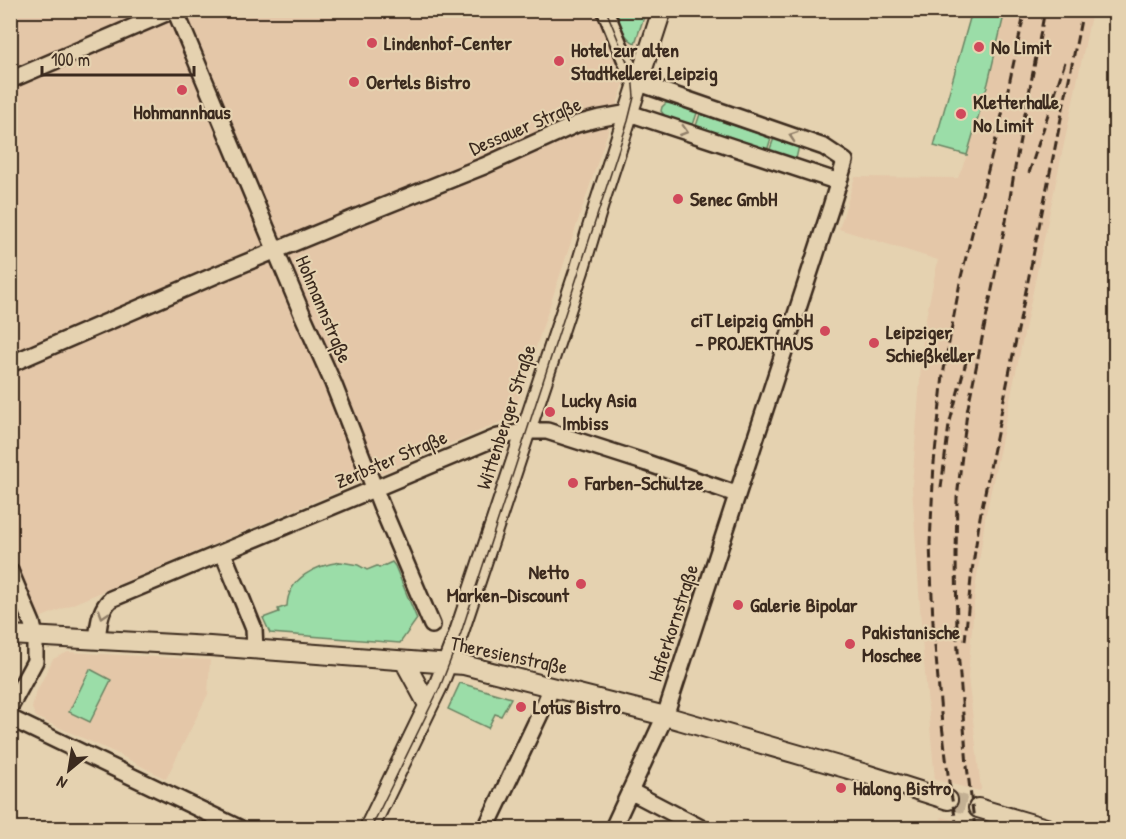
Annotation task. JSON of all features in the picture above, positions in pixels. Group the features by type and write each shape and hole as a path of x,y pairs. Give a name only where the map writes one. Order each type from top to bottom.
{"main road":[{"name":"Wittenberger Straße","path":"369,828 447,664 460,630 579,271 662,10"},
{"name":"Theresienstraße","path":"10,635 464,665 665,716 948,800"},
{"path":"404,661 428,705"},
{"path":"978,808 1046,828"}],"street":[{"path":"10,80 174,10"},
{"name":"Hohmannstraße","path":"174,10 333,383 432,625"},
{"path":"604,10 638,86 824,147 845,161 839,182"},
{"name":"Dessauer Straße","path":"10,364 164,297 596,118 629,113 839,182"},
{"name":"Haferkornstraße","path":"613,828 665,716 839,182"},
{"name":"Zerbster Straße","path":"97,640 101,615 111,599 498,437 547,431 736,494"},
{"path":"223,553 254,628 255,650"},
{"path":"10,571 32,623 35,636 35,661 10,707"},
{"path":"486,828 552,687"},
{"path":"10,718 239,828"},
{"path":"630,791 701,828"}],"shaded area":[{"path":"10,11 648,11 514,413 509,418 487,428 40,618 10,548"},
{"path":"1005,11 1092,11 985,519 975,591 968,677 980,791 935,780 923,652 912,486 924,327 938,260 839,229 855,177 958,178 988,83"},
{"path":"68,652 210,660 208,694 166,779 116,753 36,717 32,708 35,695 53,659"},
{"path":"942,817 986,828 937,828"}],"green space":[{"path":"615,11 646,11 635,43 625,34"},
{"name":"No Limit","path":"972,11 1005,11 988,83 967,155 934,146"},
{"path":"666,103 697,113 693,125 665,116 661,111"},
{"path":"700,114 771,138 767,151 696,126"},
{"path":"774,138 799,146 796,159 769,152"},
{"path":"341,562 358,565 367,570 392,562 395,566 417,619 400,643 270,633 263,618 287,606 292,588 298,581 322,566"},
{"path":"90,669 111,680 90,722 69,712"},
{"path":"460,683 511,698 501,716 495,714 488,728 448,709"}],"tunnel":[{"path":"948,800 978,808"}],"tram line":[{"path":"371,828 440,687 461,633 628,121 634,97 632,74 606,10"}],"railway":[{"path":"957,828 942,725 933,623 930,543 934,463 943,375 961,277 1005,103 1025,10"},
{"path":"975,828 967,766 957,637 957,498 967,412 1006,221 1045,10"},
{"path":"965,641 980,517 1083,10"},
{"path":"1029,173 1065,62"},
{"path":"941,488 949,425 966,362"}],"place":[{"name":"Lindenhof-Center","path":"372,43"},
{"name":"No Limit","path":"979,47"},
{"name":"Hotel zur alten Stadtkellerei Leipzig","path":"559,61"},
{"name":"Oertels Bistro","path":"354,82"},
{"name":"Hohmannhaus","path":"182,90"},
{"name":"Kletterhalle No Limit","path":"961,114"},
{"name":"Senec GmbH","path":"678,199"},
{"name":"ciT Leipzig GmbH - PROJEKTHAUS","path":"825,331"},
{"name":"Leipziger Schießkeller","path":"874,343"},
{"name":"Lucky Asia Imbiss","path":"550,412"},
{"name":"Farben-Schultze","path":"573,483"},
{"name":"Netto Marken-Discount","path":"581,584"},
{"name":"Galerie Bipolar","path":"738,605"},
{"name":"Pakistanische Moschee","path":"850,644"},
{"name":"Lotus Bistro","path":"521,707"},
{"name":"Halong Bistro","path":"841,788"}]}
